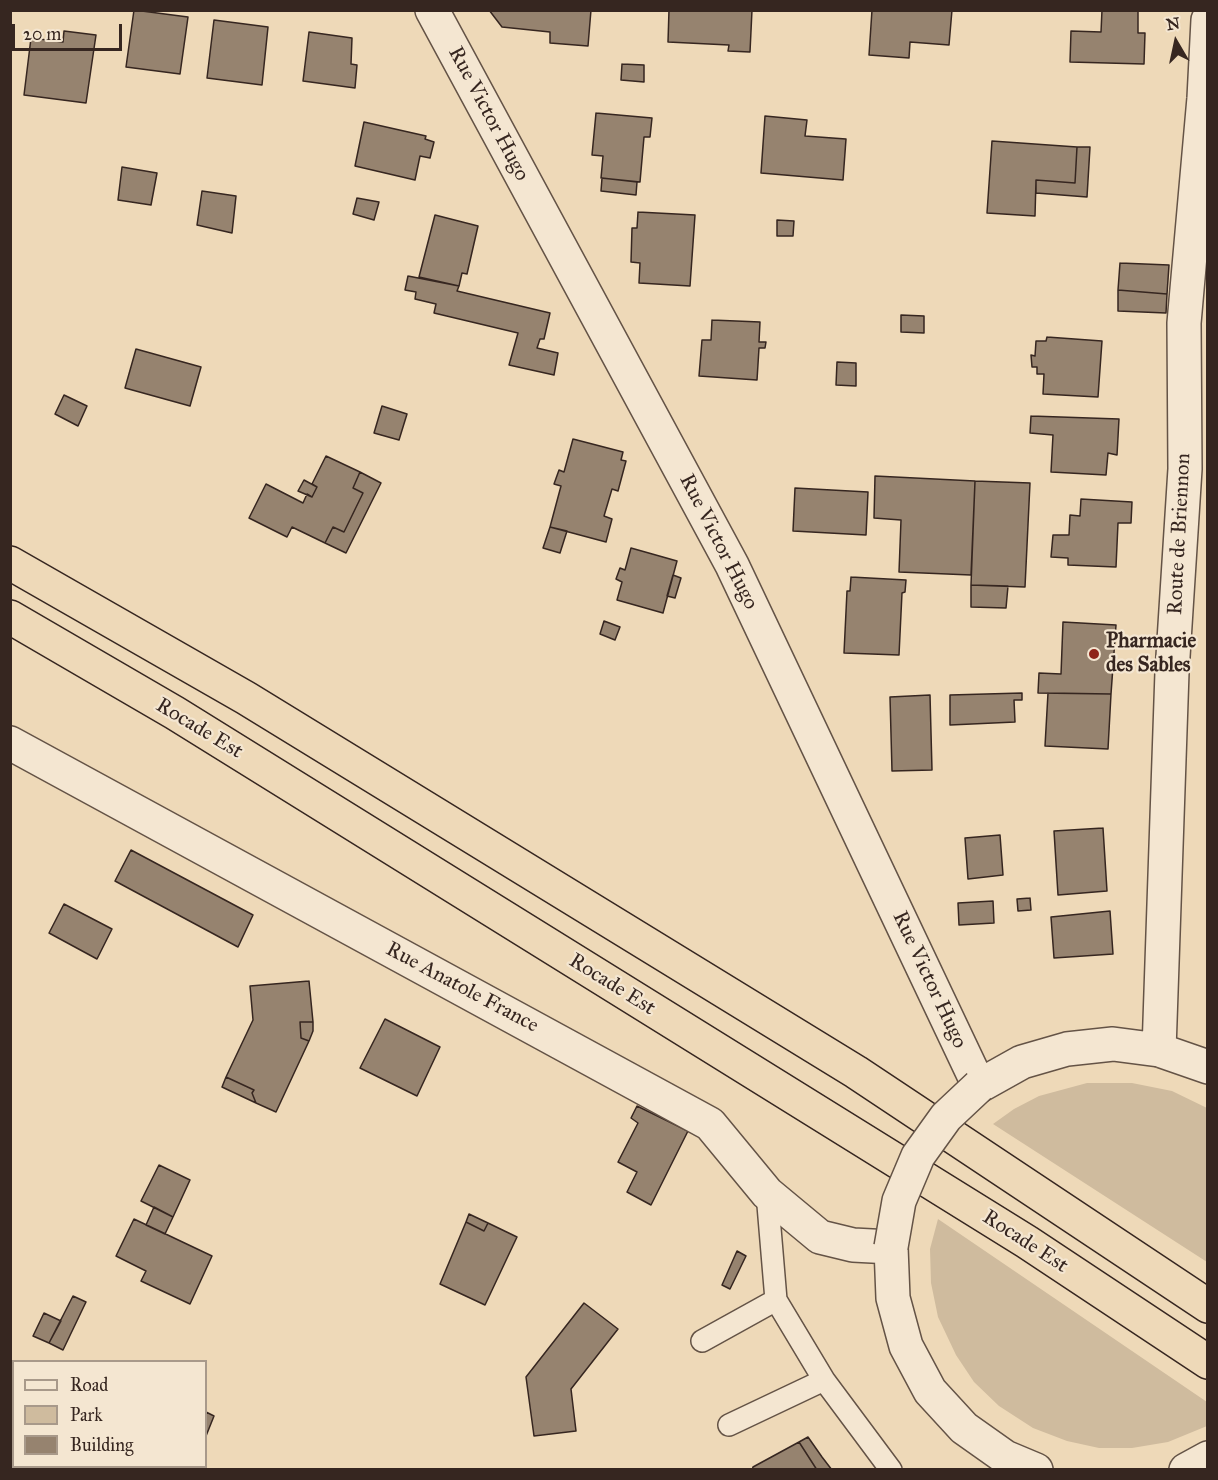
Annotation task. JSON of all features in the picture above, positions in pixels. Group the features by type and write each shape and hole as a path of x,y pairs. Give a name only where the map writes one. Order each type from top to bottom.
{"highway":[{"path":"10,563 246,698 856,1071 1208,1306"},
{"name":"Rocade Est","path":"10,617 195,726 1027,1242 1208,1362"}],"street":[{"name":"Rue Victor Hugo","path":"432,10 732,565 979,1086"},
{"name":"Route de Briennon","path":"1159,1050 1172,672 1185,469 1184,323 1204,98 1208,20"},
{"name":"Rue Anatole France","path":"10,743 710,1124 767,1193 820,1237 854,1245 891,1247"},
{"path":"1036,1470 1002,1463 964,1428 930,1391 911,1355 893,1298 891,1247 900,1200 918,1156 946,1118 979,1086 1022,1062 1067,1049 1113,1044 1159,1050 1208,1067"},
{"path":"1187,1469 1208,1458"}],"lane":[{"path":"767,1193 776,1300 824,1380 891,1470"},
{"path":"702,1341 776,1300"},
{"path":"729,1425 824,1380"}],"green space":[{"path":"1087,1083 1132,1083 1172,1091 1207,1108 1207,1262 993,1124 1014,1109 1039,1096"},
{"path":"938,1219 1207,1402 1207,1426 1168,1442 1132,1448 1099,1448 1067,1441 1033,1428 999,1406 974,1382 956,1355 938,1317 931,1283 930,1249"}],"building":[{"path":"134,10 188,17 180,74 126,67"},
{"path":"489,10 591,10 588,46 550,43 550,32 502,27"},
{"path":"669,10 752,10 750,52 728,51 729,45 668,42"},
{"path":"872,10 952,10 949,45 910,42 909,58 869,55"},
{"path":"1102,10 1138,10 1138,33 1145,33 1144,64 1070,62 1071,31 1101,32"},
{"path":"214,20 268,27 262,85 207,78"},
{"path":"64,31 96,35 86,103 24,95 31,38 63,42"},
{"path":"309,32 352,38 351,64 357,65 355,88 303,81"},
{"path":"622,64 644,65 644,82 621,80"},
{"path":"596,113 652,118 650,137 644,137 640,182 601,178 603,156 592,155"},
{"path":"765,116 807,120 805,136 846,139 843,180 761,173"},
{"path":"364,122 426,136 425,139 434,142 430,158 420,156 415,180 355,166"},
{"path":"992,141 1077,147 1075,183 1036,180 1035,216 987,213"},
{"path":"1077,147 1090,147 1087,197 1036,193 1036,180 1075,183"},
{"path":"122,167 157,173 151,205 118,200"},
{"path":"602,178 637,182 636,195 601,191"},
{"path":"202,191 236,196 232,233 197,225"},
{"path":"357,198 379,202 374,220 353,214"},
{"path":"638,212 695,215 690,286 639,283 640,263 631,262 632,228 637,228"},
{"path":"435,215 478,226 467,274 462,273 459,286 419,277"},
{"path":"777,220 794,221 793,236 777,236"},
{"path":"1120,263 1169,265 1167,294 1118,290"},
{"path":"408,276 459,286 457,291 550,313 544,339 540,339 537,348 558,353 554,375 509,365 518,333 434,313 436,304 415,299 416,292 405,290"},
{"path":"1118,290 1167,294 1166,313 1118,311"},
{"path":"901,315 924,316 924,333 901,332"},
{"path":"712,320 760,322 759,342 766,342 765,348 759,348 757,380 699,376 702,340 711,340"},
{"path":"1047,337 1102,341 1098,397 1043,394 1044,374 1037,374 1037,367 1032,367 1031,355 1035,356 1036,341 1046,341"},
{"path":"136,349 201,367 190,406 125,388"},
{"path":"837,362 856,363 856,386 836,385"},
{"path":"64,395 87,406 78,426 55,414"},
{"path":"382,406 407,414 399,440 374,433"},
{"path":"1031,416 1119,419 1117,455 1108,453 1106,475 1051,472 1053,435 1030,433"},
{"path":"573,439 623,452 621,460 626,461 618,491 612,489 604,516 612,519 606,542 550,527 561,486 554,484 559,470 564,472"},
{"path":"326,456 360,472 353,488 363,493 344,532 333,527 325,543 292,527 287,537 249,518 266,484 303,503 307,494 312,497 317,487 312,484"},
{"path":"360,472 381,483 346,553 325,543 333,527 344,532 363,493 353,488"},
{"path":"875,476 975,481 971,575 899,572 901,520 874,518"},
{"path":"304,480 317,487 312,497 298,491"},
{"path":"975,481 1030,483 1025,587 971,585"},
{"path":"795,488 868,492 866,535 793,531"},
{"path":"1081,499 1132,502 1131,523 1118,523 1116,567 1068,565 1068,558 1051,557 1053,535 1069,535 1070,515 1080,516"},
{"path":"550,527 567,531 560,553 543,548"},
{"path":"631,548 677,561 663,613 617,600 622,582 616,579 620,568 625,570"},
{"path":"673,575 681,578 675,598 667,596"},
{"path":"851,577 906,580 905,592 902,593 899,655 844,653 847,591 850,591"},
{"path":"971,585 1008,586 1006,608 971,607"},
{"path":"604,621 620,627 615,640 600,634"},
{"path":"1063,622 1116,625 1111,694 1038,693 1039,673 1061,674"},
{"path":"1022,693 1022,700 1014,700 1015,722 950,725 950,695"},
{"path":"1048,693 1111,694 1108,749 1045,746"},
{"path":"930,695 932,770 892,771 890,697"},
{"path":"1103,828 1107,891 1058,895 1054,831"},
{"path":"1000,835 1003,875 968,879 965,838"},
{"path":"131,850 253,915 238,947 115,881"},
{"path":"1030,898 1031,910 1018,911 1017,899"},
{"path":"993,901 994,923 959,925 958,903"},
{"path":"64,904 112,929 97,959 49,933"},
{"path":"1110,911 1113,954 1054,958 1051,917"},
{"path":"309,981 313,1022 300,1022 301,1038 309,1041 276,1112 256,1103 252,1093 254,1090 226,1077 253,1020 250,986"},
{"path":"385,1019 440,1047 417,1096 360,1068"},
{"path":"300,1022 313,1022 313,1031 309,1041 301,1038"},
{"path":"226,1077 254,1090 252,1093 256,1103 222,1087"},
{"path":"637,1106 688,1131 651,1205 627,1192 637,1172 618,1162 638,1123 631,1118"},
{"path":"159,1165 190,1180 173,1217 141,1201"},
{"path":"154,1207 173,1217 165,1234 146,1225"},
{"path":"469,1214 488,1223 484,1231 466,1222"},
{"path":"134,1219 212,1256 190,1304 141,1281 146,1271 116,1256"},
{"path":"466,1222 484,1231 488,1223 517,1237 485,1305 440,1284"},
{"path":"737,1251 746,1256 730,1289 722,1285"},
{"path":"73,1296 86,1302 63,1350 49,1343"},
{"path":"584,1303 618,1329 571,1389 576,1431 534,1436 526,1377"},
{"path":"44,1313 61,1321 49,1343 33,1336"},
{"path":"207,1412 214,1416 207,1434"},
{"path":"808,1437 832,1470 817,1470 799,1442"},
{"path":"799,1442 817,1470 752,1470 753,1467"},
{"path":"22,1468 90,1468 89,1470 22,1470"},
{"path":"106,1468 152,1468 152,1470 110,1470"}],"place":[{"name":"Pharmacie des Sables","path":"1094,654"}]}
